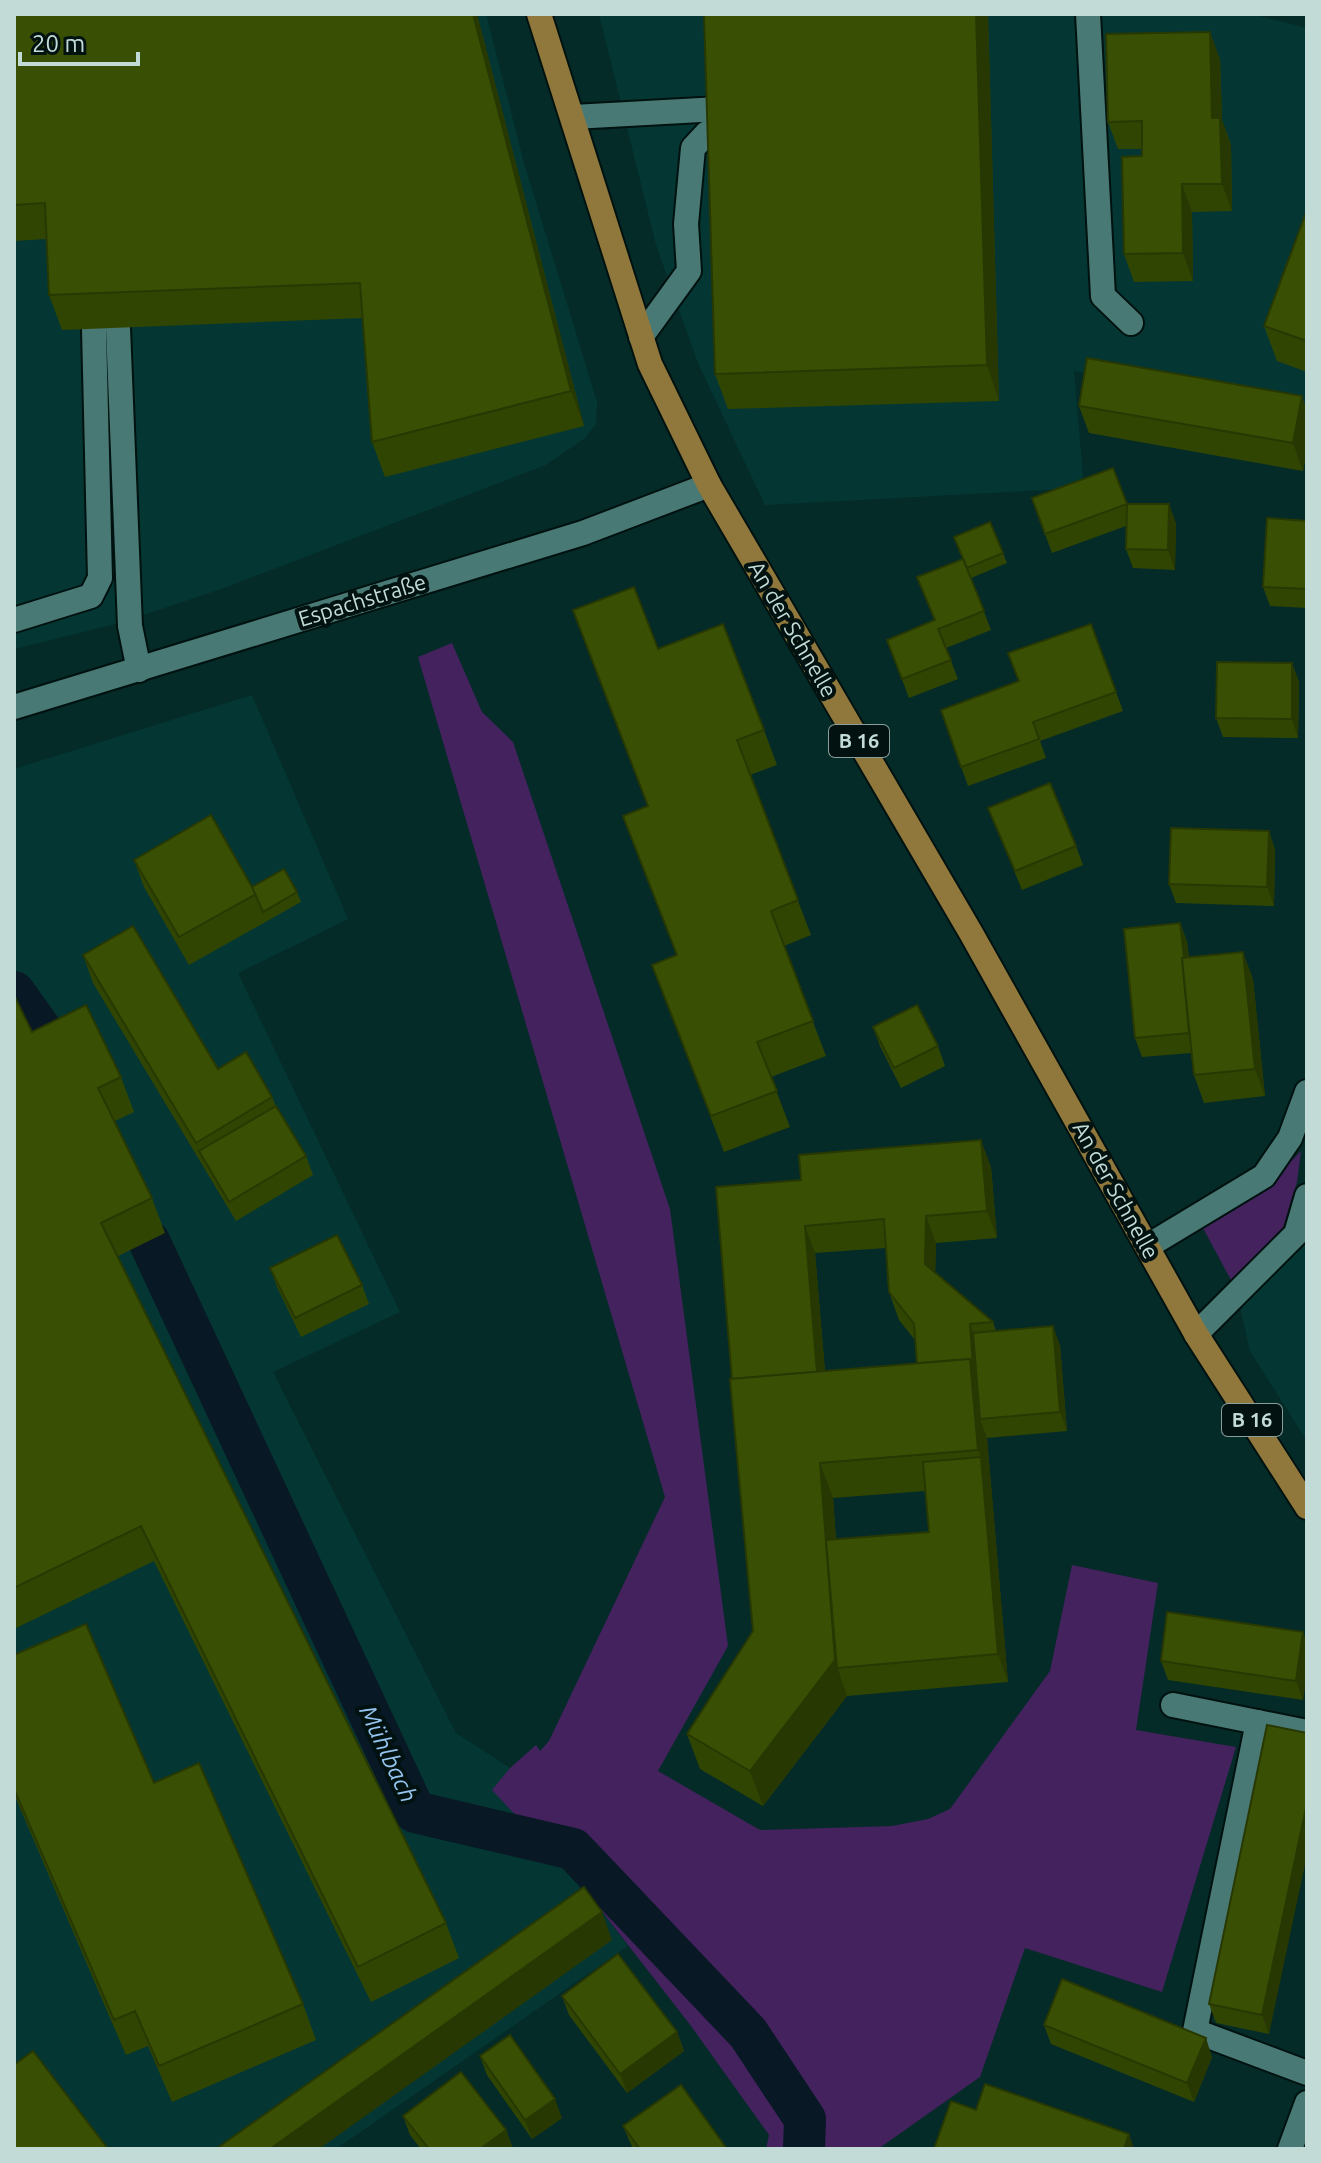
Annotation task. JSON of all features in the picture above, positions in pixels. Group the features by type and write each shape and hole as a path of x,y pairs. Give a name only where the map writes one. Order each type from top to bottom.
{"main road":[{"name":"An der Schnelle","path":"539,14 650,364 709,485 963,920 1196,1334"},
{"name":"B 16","path":"1196,1334 1307,1507"}],"street":[{"path":"1088,14 1103,296 1131,323"},
{"path":"573,117 719,119 693,148 686,224 689,271 641,337"},
{"path":"14,620 91,596 100,578 98,527 106,328 126,528 130,626 139,670"},
{"name":"Espachstraße","path":"16,701 139,670 583,533 709,485"},
{"path":"1148,1246 1264,1176 1290,1138 1307,1092"},
{"path":"1196,1334 1296,1234 1307,1196"},
{"path":"1173,1705 1307,1732"},
{"path":"1258,1722 1195,2031 1307,2073"},
{"path":"1290,2149 1307,2103"}],"shaded area":[{"path":"14,14 486,14 524,163 597,402 596,424 585,438 546,465 224,588 123,622 14,649"},
{"path":"599,14 1251,14 1307,28 1307,413 1074,371 1084,488 765,505 698,363 656,245"},
{"path":"452,643 482,712 513,742 670,1209 728,1646 658,1771 760,1830 892,1826 928,1819 950,1809 1050,1671 1072,1565 1158,1583 1136,1730 1236,1747 1162,1992 1025,1948 980,2077 878,2149 766,2149 769,2135 691,2026 583,1887 492,1790 510,1768 536,1745 540,1751 549,1741 665,1497 418,657"},
{"path":"252,695 348,919 238,973 400,1312 273,1372 456,1733 510,1768 493,1790 583,1887 628,1946 336,2149 14,2149 14,769"},
{"path":"1301,1151 1297,1182 1283,1228 1232,1282 1203,1228 1268,1185"},
{"path":"1307,1221 1307,1441 1250,1351 1239,1302"}],"building":[{"path":"14,14 473,14 571,391 372,442 360,283 49,295 45,203 14,205"},
{"path":"704,14 976,14 987,365 715,374"},
{"path":"1210,32 1212,118 1220,118 1222,184 1182,184 1183,253 1124,254 1122,157 1142,156 1142,121 1108,122 1106,34"},
{"path":"1307,210 1307,341 1264,326"},
{"path":"1087,358 1302,396 1293,443 1079,406"},
{"path":"1113,468 1127,504 1045,534 1032,498"},
{"path":"1127,504 1169,504 1168,550 1126,549"},
{"path":"1267,518 1307,521 1307,589 1263,587"},
{"path":"990,522 1003,553 967,568 954,537"},
{"path":"963,559 984,611 938,629 951,660 902,679 887,640 935,620 917,577"},
{"path":"634,587 658,649 723,624 764,730 737,740 798,900 771,911 813,1021 757,1042 777,1091 711,1116 652,965 677,955 623,816 648,806 573,610"},
{"path":"1091,624 1116,692 1033,722 1039,739 961,767 941,710 1019,681 1008,653"},
{"path":"1217,662 1292,663 1292,719 1216,718"},
{"path":"1050,783 1076,846 1015,871 988,808"},
{"path":"211,815 256,894 179,937 134,860"},
{"path":"1171,828 1269,831 1267,887 1169,884"},
{"path":"284,869 297,892 263,912 252,887"},
{"path":"1180,923 1189,1033 1135,1038 1124,929"},
{"path":"133,926 218,1069 246,1052 272,1097 196,1143 83,955"},
{"path":"1243,952 1255,1069 1194,1075 1182,958"},
{"path":"14,995 32,1032 86,1005 121,1077 98,1088 152,1198 101,1223 446,1923 358,1967 141,1526 14,1588"},
{"path":"917,1005 938,1046 894,1068 873,1027"},
{"path":"276,1106 306,1156 229,1202 199,1151"},
{"path":"981,1140 987,1211 926,1216 925,1264 993,1322 970,1324 973,1366 970,1359 917,1363 914,1324 889,1292 884,1219 805,1226 817,1372 732,1379 716,1187 801,1180 799,1155"},
{"path":"337,1235 362,1285 295,1318 270,1268"},
{"path":"1053,1326 1060,1412 980,1419 973,1333"},
{"path":"970,1359 978,1450 820,1463 835,1660 750,1771 687,1734 753,1631 730,1379"},
{"path":"981,1457 998,1654 837,1668 826,1540 929,1532 923,1462"},
{"path":"1167,1612 1303,1632 1296,1681 1161,1661"},
{"path":"86,1624 154,1783 199,1763 303,2004 159,2066 135,2011 114,2020 14,1789 14,1655"},
{"path":"1267,1725 1307,1733 1307,1803 1262,2015 1209,2004"},
{"path":"584,1887 602,1912 270,2149 216,2149"},
{"path":"618,1954 677,2032 620,2074 562,1996"},
{"path":"1062,1979 1206,2038 1187,2083 1044,2025"},
{"path":"510,2035 555,2099 525,2120 480,2056"},
{"path":"33,2051 108,2149 14,2149 14,2065"},
{"path":"461,2072 506,2130 480,2149 429,2149 403,2116"},
{"path":"985,2084 1129,2134 1124,2149 934,2149 951,2101 976,2110"},
{"path":"681,2085 727,2149 640,2149 623,2126"}],"waterway":[{"name":"Mühlbach","path":"14,992 62,1059"},
{"name":"Mühlbach","path":"149,1241 415,1812 573,1849 748,2033 805,2119 804,2149"}]}
